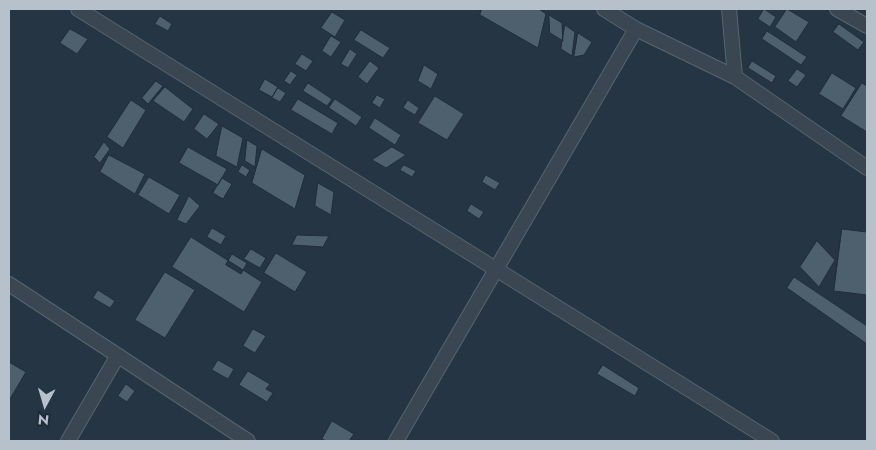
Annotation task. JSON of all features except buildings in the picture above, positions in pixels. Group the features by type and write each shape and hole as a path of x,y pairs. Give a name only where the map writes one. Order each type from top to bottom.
{"street":[{"path":"78,9 496,271 772,441"},
{"path":"604,9 636,28 734,77 867,168"},
{"path":"729,9 734,77"},
{"path":"837,9 867,26"},
{"path":"396,441 636,28"},
{"path":"9,284 117,357 248,441"},
{"path":"68,441 117,357"}]}
